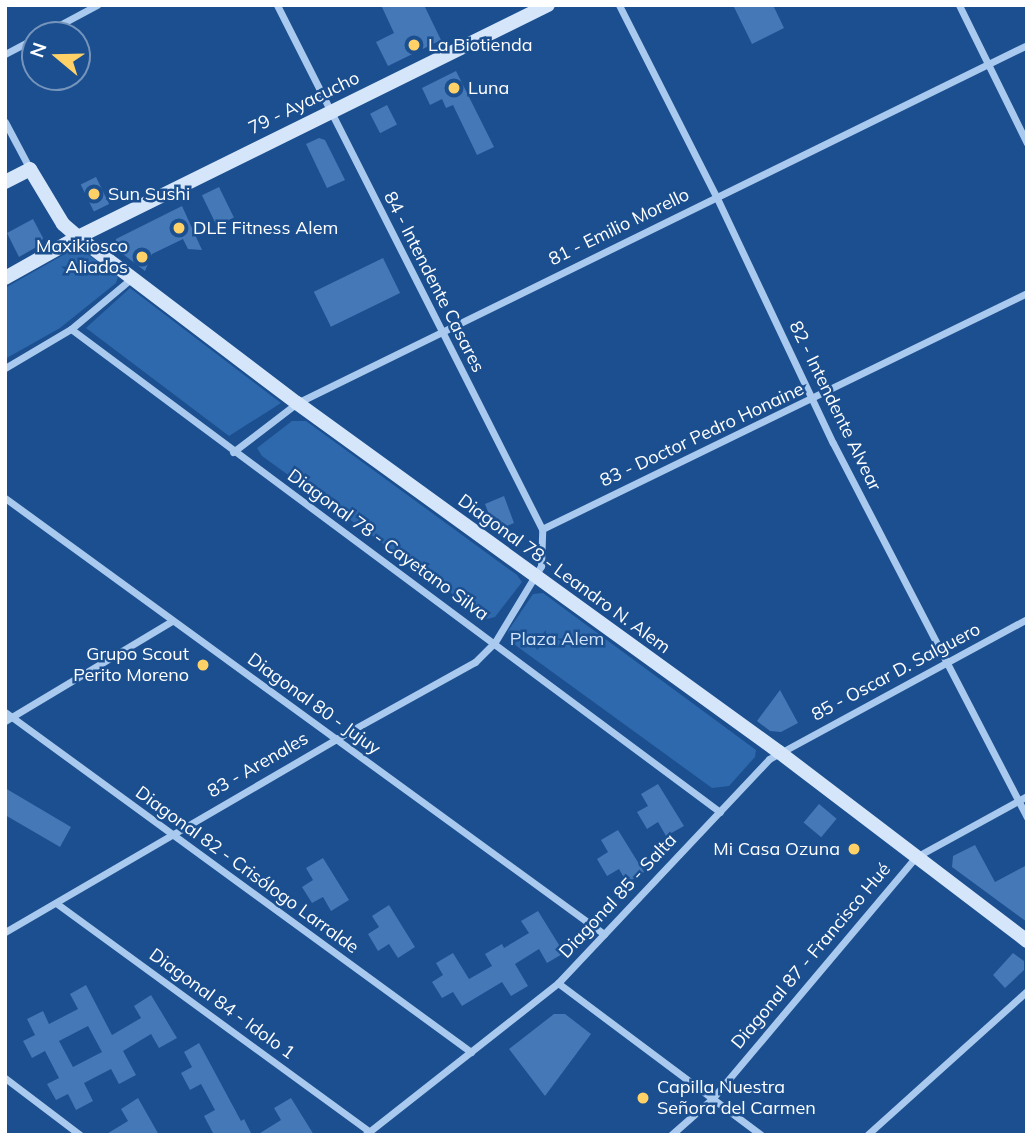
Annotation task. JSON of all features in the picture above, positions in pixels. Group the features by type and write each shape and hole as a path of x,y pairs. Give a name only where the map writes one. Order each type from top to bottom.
{"street":[{"path":"67,21 97,5"},
{"name":"84 - Intendente Casares","path":"277,5 329,113 542,529"},
{"name":"79 - Ayacucho","path":"5,278 78,237 548,5"},
{"name":"82 - Intendente Alvear","path":"619,5 716,196 833,443 1027,818"},
{"path":"959,5 1027,143"},
{"path":"5,54 21,45"},
{"name":"81 - Emilio Morello","path":"233,452 297,402 1027,45"},
{"path":"5,122 30,169 5,182"},
{"name":"Diagonal 78 - Leandro N. Alem","path":"30,169 64,224 78,237 536,578 779,752 1027,941"},
{"path":"5,368 71,329 132,278"},
{"name":"83 - Doctor Pedro Honaine","path":"542,529 814,399 1027,293"},
{"name":"Diagonal 78 - Cayetano Silva","path":"71,329 720,812"},
{"name":"Diagonal 80 - Jujuy","path":"5,498 604,934"},
{"path":"536,578 543,552 542,529"},
{"name":"83 - Arenales","path":"5,932 170,834 475,662 495,642 536,578"},
{"name":"85 - Oscar D. Salguero","path":"779,752 1027,619"},
{"path":"7,717 172,621"},
{"name":"Diagonal 82 - Crisólogo Larralde","path":"7,717 471,1052"},
{"name":"Diagonal 85 - Salta","path":"367,1133 558,983 779,752"},
{"path":"916,857 1027,796"},
{"name":"Diagonal 87 - Francisco Hué","path":"671,1135 712,1099 916,857"},
{"name":"Diagonal 84 - Idolo 1","path":"56,903 367,1133"},
{"path":"558,983 761,1135"},
{"path":"867,1135 1027,991"},
{"path":"5,1078 80,1135"}],"green space":[{"path":"72,250 81,250 112,271 118,277 116,283 60,328 5,359 5,288"},
{"path":"130,288 281,403 229,436 86,328"},
{"name":"Plaza Alem","path":"292,421 306,421 517,575 522,582 495,617 487,619 262,456 257,448"},
{"name":"Plaza Alem","path":"543,593 756,750 755,757 729,786 712,788 511,642 508,631 533,594"}],"building":[{"path":"381,5 424,5 441,40 388,66 376,42 394,33"},
{"path":"733,5 773,5 784,28 752,44"},
{"path":"456,71 494,147 477,155 453,105 446,108 442,99 430,105 422,88"},
{"path":"387,105 397,125 380,133 370,114"},
{"path":"319,138 325,140 345,180 327,188 306,144"},
{"name":"Sun Sushi","path":"96,177 109,204 94,211 81,184"},
{"path":"219,187 234,218 217,226 202,195"},
{"path":"182,206 202,250 188,249 183,239 152,254 145,271 115,248 116,239"},
{"path":"33,219 43,238 40,245 19,257 7,233"},
{"path":"383,258 400,293 331,327 314,292"},
{"path":"504,496 514,523 502,528 498,518 491,520 485,504"},
{"path":"780,690 798,723 781,732 770,731 757,721"},
{"path":"658,784 684,826 666,836 658,822 647,829 637,812 648,806 641,794"},
{"path":"5,788 71,827 60,847 5,815"},
{"path":"819,804 837,819 821,837 804,822"},
{"path":"618,830 644,872 627,883 619,869 607,876 597,859 608,852 601,840"},
{"path":"975,845 995,882 1027,865 1027,922 952,867 953,856"},
{"path":"323,858 349,900 331,911 323,897 312,903 302,887 313,880 306,868"},
{"path":"389,905 415,947 398,958 389,944 378,951 368,934 379,927 372,916"},
{"path":"538,911 564,953 547,963 539,949 515,964 528,986 511,996 502,982 462,1006 453,992 442,998 432,982 443,975 436,963 453,953 469,979 492,966 485,954 502,944 504,948 529,933 521,921"},
{"path":"1013,953 1024,961 1024,970 1005,988 993,975"},
{"path":"86,985 112,1035 141,1018 134,1006 151,995 177,1038 159,1048 151,1034 123,1051 136,1075 119,1084 111,1069 84,1083 93,1101 76,1110 68,1094 56,1100 47,1084 59,1078 45,1051 32,1058 23,1041 35,1035 27,1019 43,1011 49,1024 78,1009 70,994","holes":["88,1026 102,1052 73,1067 59,1041"]},
{"path":"554,1014 565,1014 591,1034 545,1096 509,1049"},
{"path":"199,1043 241,1121 244,1119 252,1135 214,1135 204,1116 215,1110 201,1084 190,1090 181,1073 192,1067 184,1052"},
{"path":"138,1098 159,1135 105,1135 128,1121 121,1109"},
{"path":"291,1098 314,1135 257,1135 281,1120 274,1108"}],"place":[{"name":"La Biotienda","path":"414,45"},
{"name":"Luna","path":"454,88"},
{"name":"Sun Sushi","path":"94,194"},
{"name":"DLE Fitness Alem","path":"179,228"},
{"name":"Maxikiosco Aliados","path":"142,257"},
{"name":"Grupo Scout Perito Moreno","path":"203,665"},
{"name":"Mi Casa Ozuna","path":"854,849"},
{"name":"Capilla Nuestra Señora del Carmen","path":"643,1098"}]}
